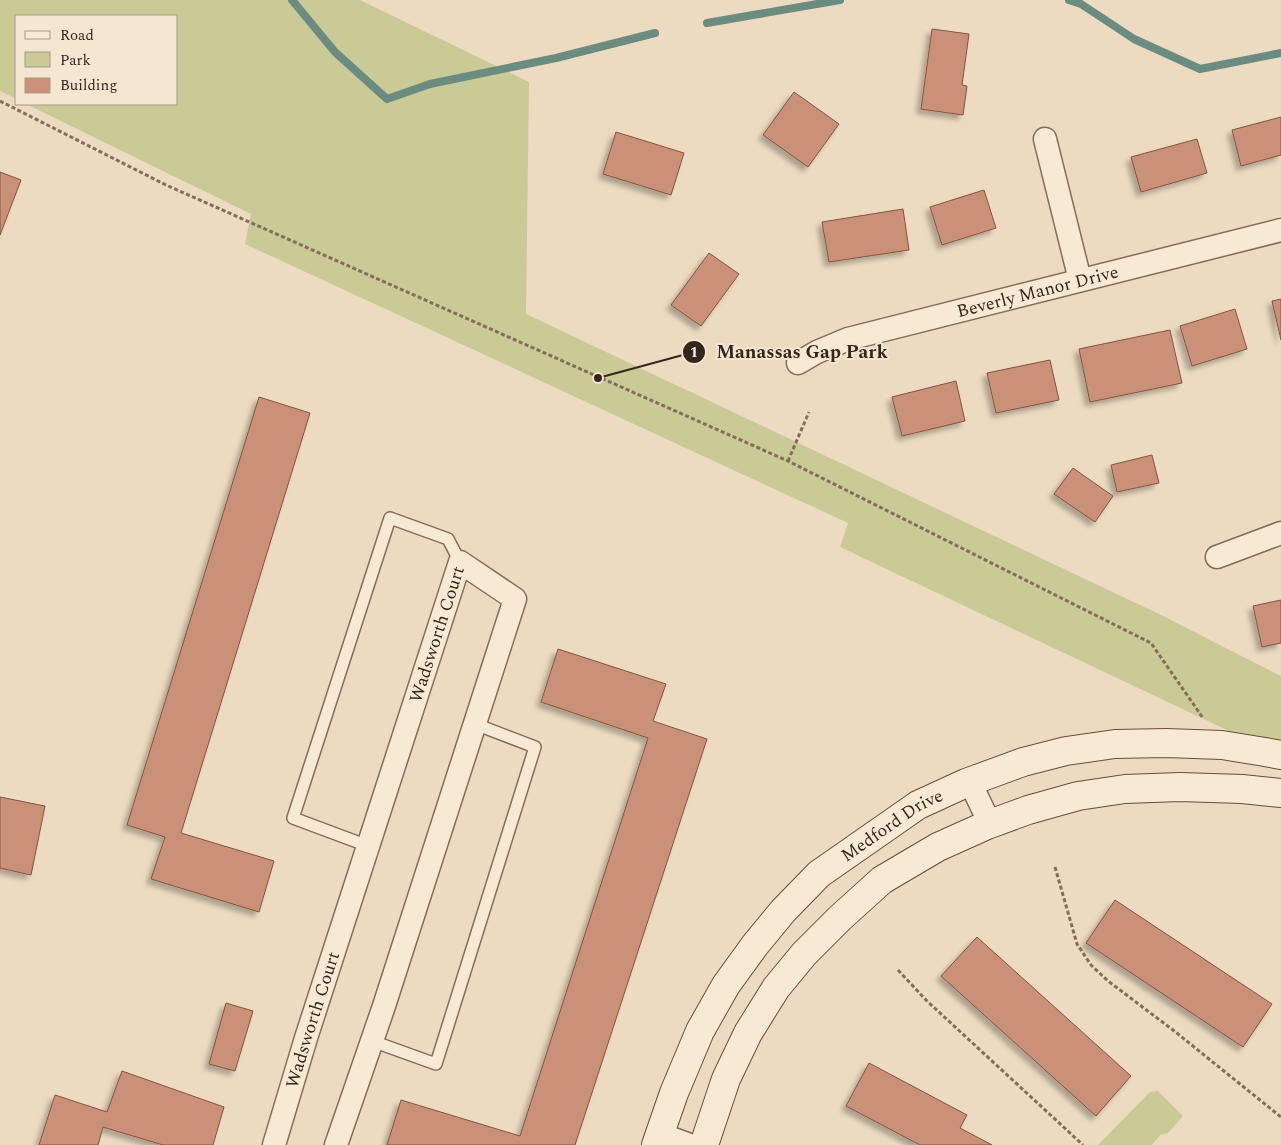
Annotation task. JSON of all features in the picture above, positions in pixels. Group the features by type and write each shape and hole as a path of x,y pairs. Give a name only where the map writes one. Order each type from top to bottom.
{"street":[{"path":"1044,139 1080,280"},
{"name":"Beverly Manor Drive","path":"798,363 817,352 848,339 1281,230"},
{"path":"1217,558 1281,533"},
{"name":"Wadsworth Court","path":"274,1145 306,1038 460,562 515,599 372,1042 336,1145"},
{"name":"Medford Drive","path":"658,1140 674,1093 700,1031 726,985 755,945 783,911 819,874 918,805 970,782 1023,762 1066,751 1115,744 1222,745 1281,755"},
{"path":"970,782 990,824"},
{"path":"704,1145 726,1079 748,1033 776,988 804,954 882,880 938,847 990,824 1028,810 1078,796 1125,789 1180,787 1242,789 1281,793"},
{"path":"658,1140 690,1145"}],"lane":[{"path":"368,846 293,818 390,518 448,539 460,562"},
{"path":"372,1042 436,1064 535,747 475,724"}],"path":[{"path":"0,101 166,185 788,461 1151,643 1222,745"},
{"path":"788,461 809,412"},
{"path":"1055,867 1078,944 1091,965 1108,981 1173,1030 1281,1117"},
{"path":"898,970 927,1001 1083,1145"}],"green space":[{"path":"0,0 360,0 529,82 526,314 1159,614 1281,676 1281,740 1229,731 840,547 848,523 245,244 251,214 28,105 178,105 178,15 15,15 15,98 0,91"},
{"path":"1158,1091 1183,1116 1168,1133 1160,1135 1152,1145 1098,1145 1150,1092"}],"building":[{"path":"932,29 969,34 962,85 967,86 963,115 921,109"},
{"path":"794,92 839,124 808,167 763,135"},
{"path":"1281,117 1281,155 1241,166 1232,130"},
{"path":"616,132 684,153 671,195 603,174"},
{"path":"1197,139 1207,173 1141,192 1131,157"},
{"path":"0,172 21,180 0,235"},
{"path":"984,190 996,228 942,245 930,207"},
{"path":"903,209 909,250 829,262 822,222"},
{"path":"709,253 739,274 701,326 671,305"},
{"path":"1281,299 1281,340 1272,301"},
{"path":"1235,309 1247,349 1192,366 1180,326"},
{"path":"1170,330 1182,383 1090,402 1079,349"},
{"path":"1050,360 1059,400 996,413 987,373"},
{"path":"956,381 965,421 902,436 892,397"},
{"path":"259,397 310,413 181,833 274,861 259,912 151,879 165,837 127,825"},
{"path":"1152,455 1159,483 1117,492 1111,465"},
{"path":"1073,468 1113,496 1095,522 1054,494"},
{"path":"1281,600 1281,643 1262,647 1253,606"},
{"path":"558,649 666,684 653,721 707,739 575,1145 387,1145 401,1100 520,1136 648,738 541,702"},
{"path":"0,797 45,806 31,875 0,868"},
{"path":"1115,900 1272,1004 1243,1047 1086,943"},
{"path":"977,937 1131,1076 1096,1116 941,976"},
{"path":"226,1003 253,1011 235,1071 209,1064"},
{"path":"869,1063 967,1115 960,1128 992,1145 920,1145 846,1106"},
{"path":"122,1071 224,1107 213,1145 163,1145 103,1127 98,1145 39,1145 55,1095 107,1112"}],"waterway":[{"path":"292,0 335,52 387,99 430,84 556,58 655,33"},
{"path":"707,23 840,0"},
{"path":"1069,0 1081,4 1134,39 1200,69 1281,53"}],"place":[{"name":"Manassas Gap Park","path":"598,378"}]}
